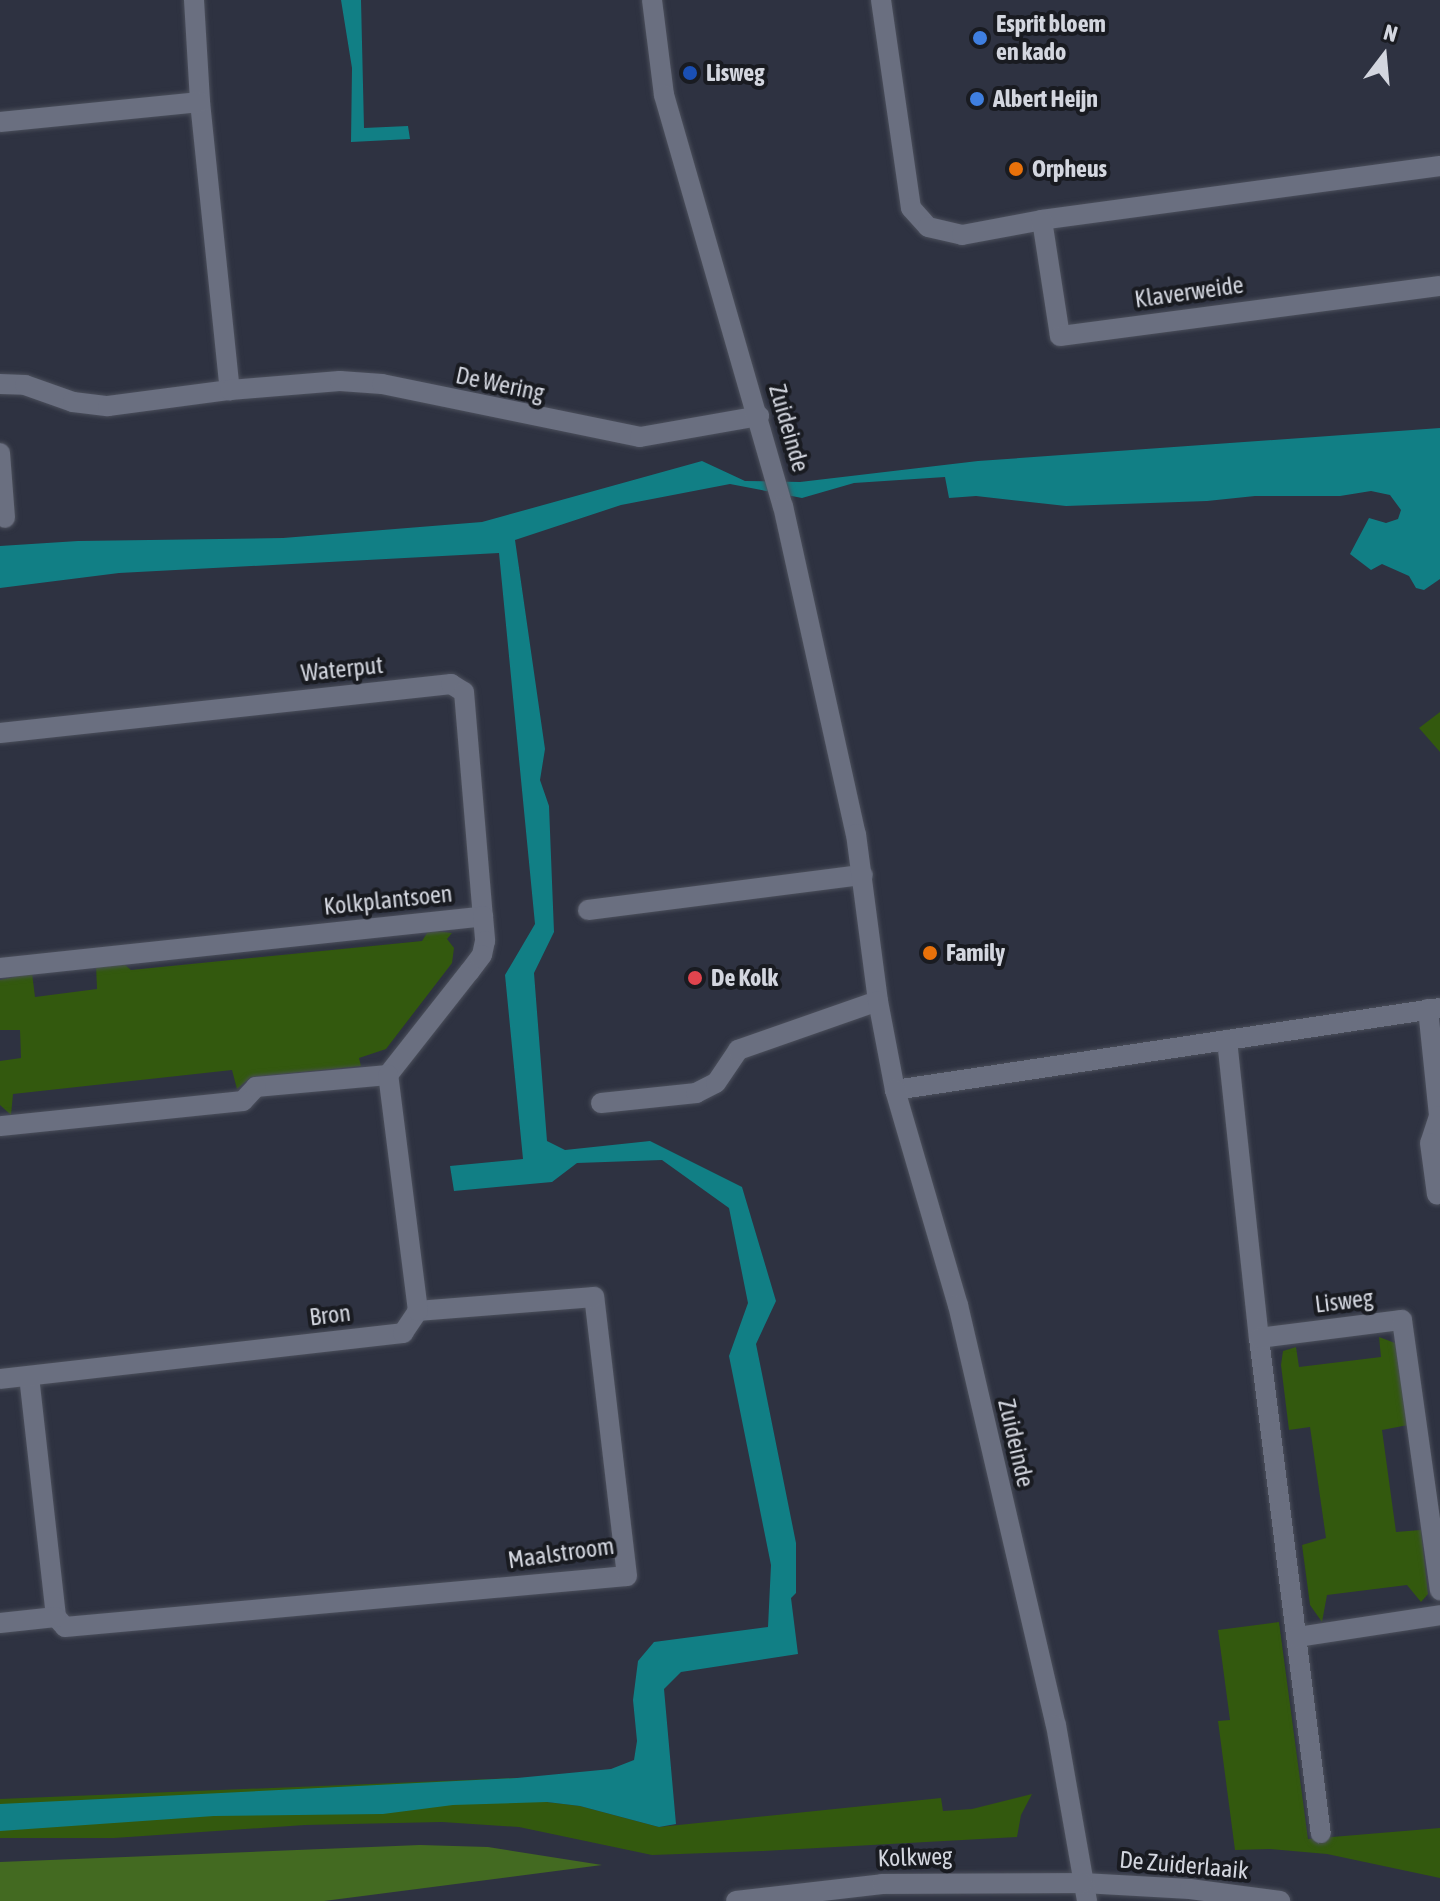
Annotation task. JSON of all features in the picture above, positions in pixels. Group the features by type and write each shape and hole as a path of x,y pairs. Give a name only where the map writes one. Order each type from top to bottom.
{"street":[{"path":"194,0 200,102 230,390"},
{"name":"Zuideinde","path":"652,0 664,95 783,506 863,875 878,1001 895,1090 958,1305 1056,1725 1085,1892"},
{"path":"881,0 911,208 928,227 962,235 1042,220 1440,166"},
{"path":"0,122 200,102"},
{"name":"Klaverweide","path":"1042,220 1060,336 1440,286"},
{"name":"De Wering","path":"0,384 25,385 73,402 108,406 230,390 340,381 382,384 640,437 759,416"},
{"path":"0,453 5,518"},
{"name":"Waterput","path":"0,733 451,684 464,692 483,916"},
{"path":"588,910 863,875"},
{"name":"Kolkplantsoen","path":"0,968 483,916 485,941 482,955 388,1075"},
{"path":"601,1103 696,1093 716,1083 738,1050 878,1001"},
{"path":"895,1090 1434,1008 1439,1116 1430,1143 1437,1195"},
{"path":"1227,1040 1259,1338 1321,1833"},
{"path":"0,1126 243,1101 256,1087 388,1075 418,1311"},
{"name":"Maalstroom","path":"0,1623 56,1617 65,1627 627,1576 594,1297 418,1311"},
{"name":"Bron","path":"0,1379 403,1333 418,1311"},
{"name":"Lisweg","path":"1259,1338 1402,1320 1440,1590"},
{"path":"29,1376 56,1617"},
{"path":"1297,1637 1440,1615"},
{"name":"Kolkweg","path":"736,1901 882,1884 1085,1892"},
{"name":"De Zuiderlaaik","path":"1085,1892 1180,1888 1280,1901"},
{"name":"Kolkweg","path":"750,1900 768,1901"}],"shaded area":[{"path":"341,0 361,0 364,128 408,126 410,139 351,142 352,68"},
{"path":"1440,428 1440,579 1424,590 1416,588 1409,576 1382,564 1371,570 1350,554 1369,518 1386,523 1398,519 1401,510 1390,495 1371,491 1340,496 1255,496 1207,501 1066,506 976,496 949,498 945,477 854,483 802,498 730,484 621,505 515,540 545,749 540,780 549,806 554,932 534,973 547,1141 565,1150 650,1141 742,1187 776,1301 756,1344 796,1543 796,1593 791,1598 798,1654 681,1672 664,1689 676,1824 659,1827 580,1806 547,1802 453,1805 383,1814 214,1816 0,1831 0,1804 517,1778 611,1769 634,1760 637,1741 633,1700 638,1661 654,1642 768,1627 771,1565 729,1356 748,1303 729,1208 662,1160 577,1163 552,1182 454,1191 450,1166 523,1159 505,975 535,924 499,553 119,573 0,588 0,546 78,541 283,538 482,522 702,461 745,481 800,482 978,461"},
{"path":"1440,712 1440,752 1419,728"},
{"path":"429,930 452,933 447,939 454,948 452,963 386,1049 359,1058 361,1066 251,1077 237,1089 232,1070 13,1094 11,1115 0,1105 0,1061 21,1058 20,1030 0,1030 0,980 32,973 35,997 97,989 96,965 123,963 131,970 422,941"},
{"path":"1379,1337 1395,1343 1408,1425 1382,1430 1396,1532 1421,1530 1428,1594 1421,1602 1407,1585 1327,1595 1322,1622 1310,1605 1302,1545 1326,1538 1310,1427 1289,1430 1281,1365 1283,1351 1296,1347 1299,1367 1381,1357"},
{"path":"1279,1622 1308,1839 1440,1828 1440,1878 1327,1854 1270,1849 1235,1850 1218,1721 1230,1720 1218,1630"},
{"path":"517,1778 547,1802 580,1806 659,1827 941,1798 943,1811 972,1809 1032,1794 1021,1815 1017,1837 763,1851 652,1855 519,1827 442,1822 305,1825 114,1838 0,1838 0,1799"},
{"path":"420,1845 488,1847 602,1865 324,1901 0,1901 0,1862"}],"place":[{"name":"Esprit bloem en kado","path":"980,38"},
{"name":"Lisweg","path":"690,73"},
{"name":"Albert Heijn","path":"977,99"},
{"name":"Orpheus","path":"1016,169"},
{"name":"Family","path":"930,953"},
{"name":"De Kolk","path":"695,978"}]}
